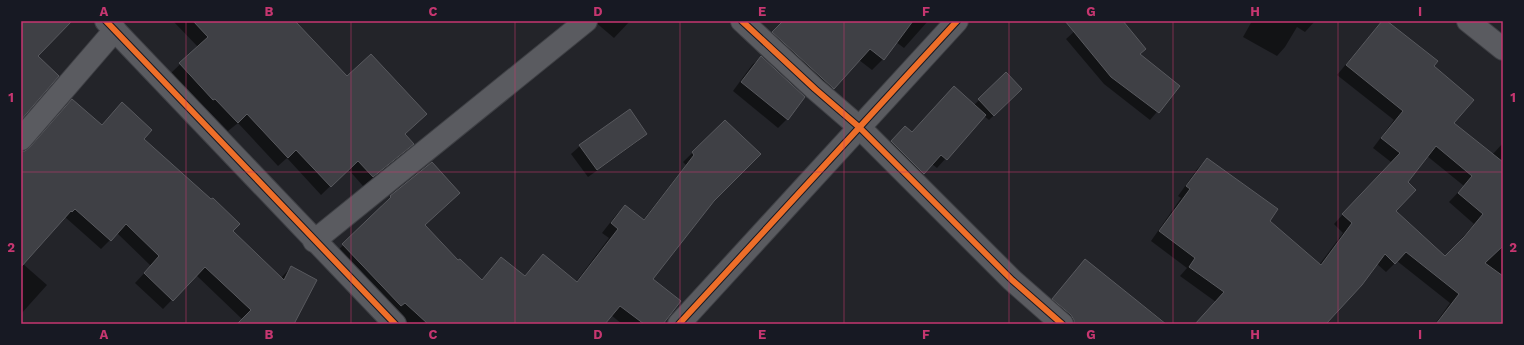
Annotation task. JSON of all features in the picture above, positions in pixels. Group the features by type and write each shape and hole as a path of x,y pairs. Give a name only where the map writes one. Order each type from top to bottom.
{"street":[{"path":"314,241 586,21"},
{"path":"742,21 815,89 859,127 1012,280 1062,324"},
{"path":"679,324 957,21"},
{"path":"1468,21 1503,49"},
{"path":"21,139 111,26 314,241 395,324"}],"building":[{"path":"21,21 72,21 38,56 59,76 21,120"},
{"path":"193,21 295,21 347,76 371,54 427,114 405,134 414,144 373,177 358,161 331,187 296,150 288,158 247,114 238,123 215,99 213,100 179,63 208,37"},
{"path":"783,21 913,21 884,60 870,49 834,89 772,32"},
{"path":"1065,21 1123,21 1146,49 1140,54 1180,86 1159,113 1111,77"},
{"path":"1382,21 1387,21 1438,61 1434,66 1474,100 1454,123 1503,162 1503,246 1485,263 1503,276 1503,324 1436,324 1459,294 1406,252 1395,264 1385,254 1362,285 1326,324 1195,324 1224,292 1189,267 1195,258 1159,231 1190,189 1186,186 1207,158 1278,209 1270,221 1321,265 1352,223 1342,214 1400,153 1381,138 1403,111 1346,65","holes":["1436,146 1472,176 1458,193 1483,214 1464,237 1445,256 1396,211 1416,190 1408,182"]},
{"path":"761,56 805,97 788,120 741,82"},
{"path":"1006,72 1022,89 994,116 978,99"},
{"path":"954,86 986,115 947,160 941,155 924,174 891,141 905,126 912,132"},
{"path":"72,99 102,125 122,102 152,130 144,139 211,199 213,198 240,224 233,231 284,280 291,266 317,280 294,324 237,324 251,310 205,267 173,301 144,273 159,256 126,224 111,241 75,209 72,212 71,211 21,267 21,151 25,151 30,147"},
{"path":"630,109 647,134 597,170 579,145"},
{"path":"725,120 761,154 714,201 653,279 681,301 663,324 644,324 620,306 605,324 428,324 405,303 401,306 342,244 391,197 390,196 432,162 460,193 425,225 458,260 460,259 482,280 501,257 525,276 543,254 577,282 618,229 611,223 625,205 644,220 694,155 692,152"},
{"path":"1085,259 1166,324 1074,324 1074,320 1071,315 1052,299"}],"cycle path":[{"path":"106,21 395,324"},
{"path":"742,21 815,89 859,127 1012,280 1062,324"},
{"path":"679,324 957,21"}]}
